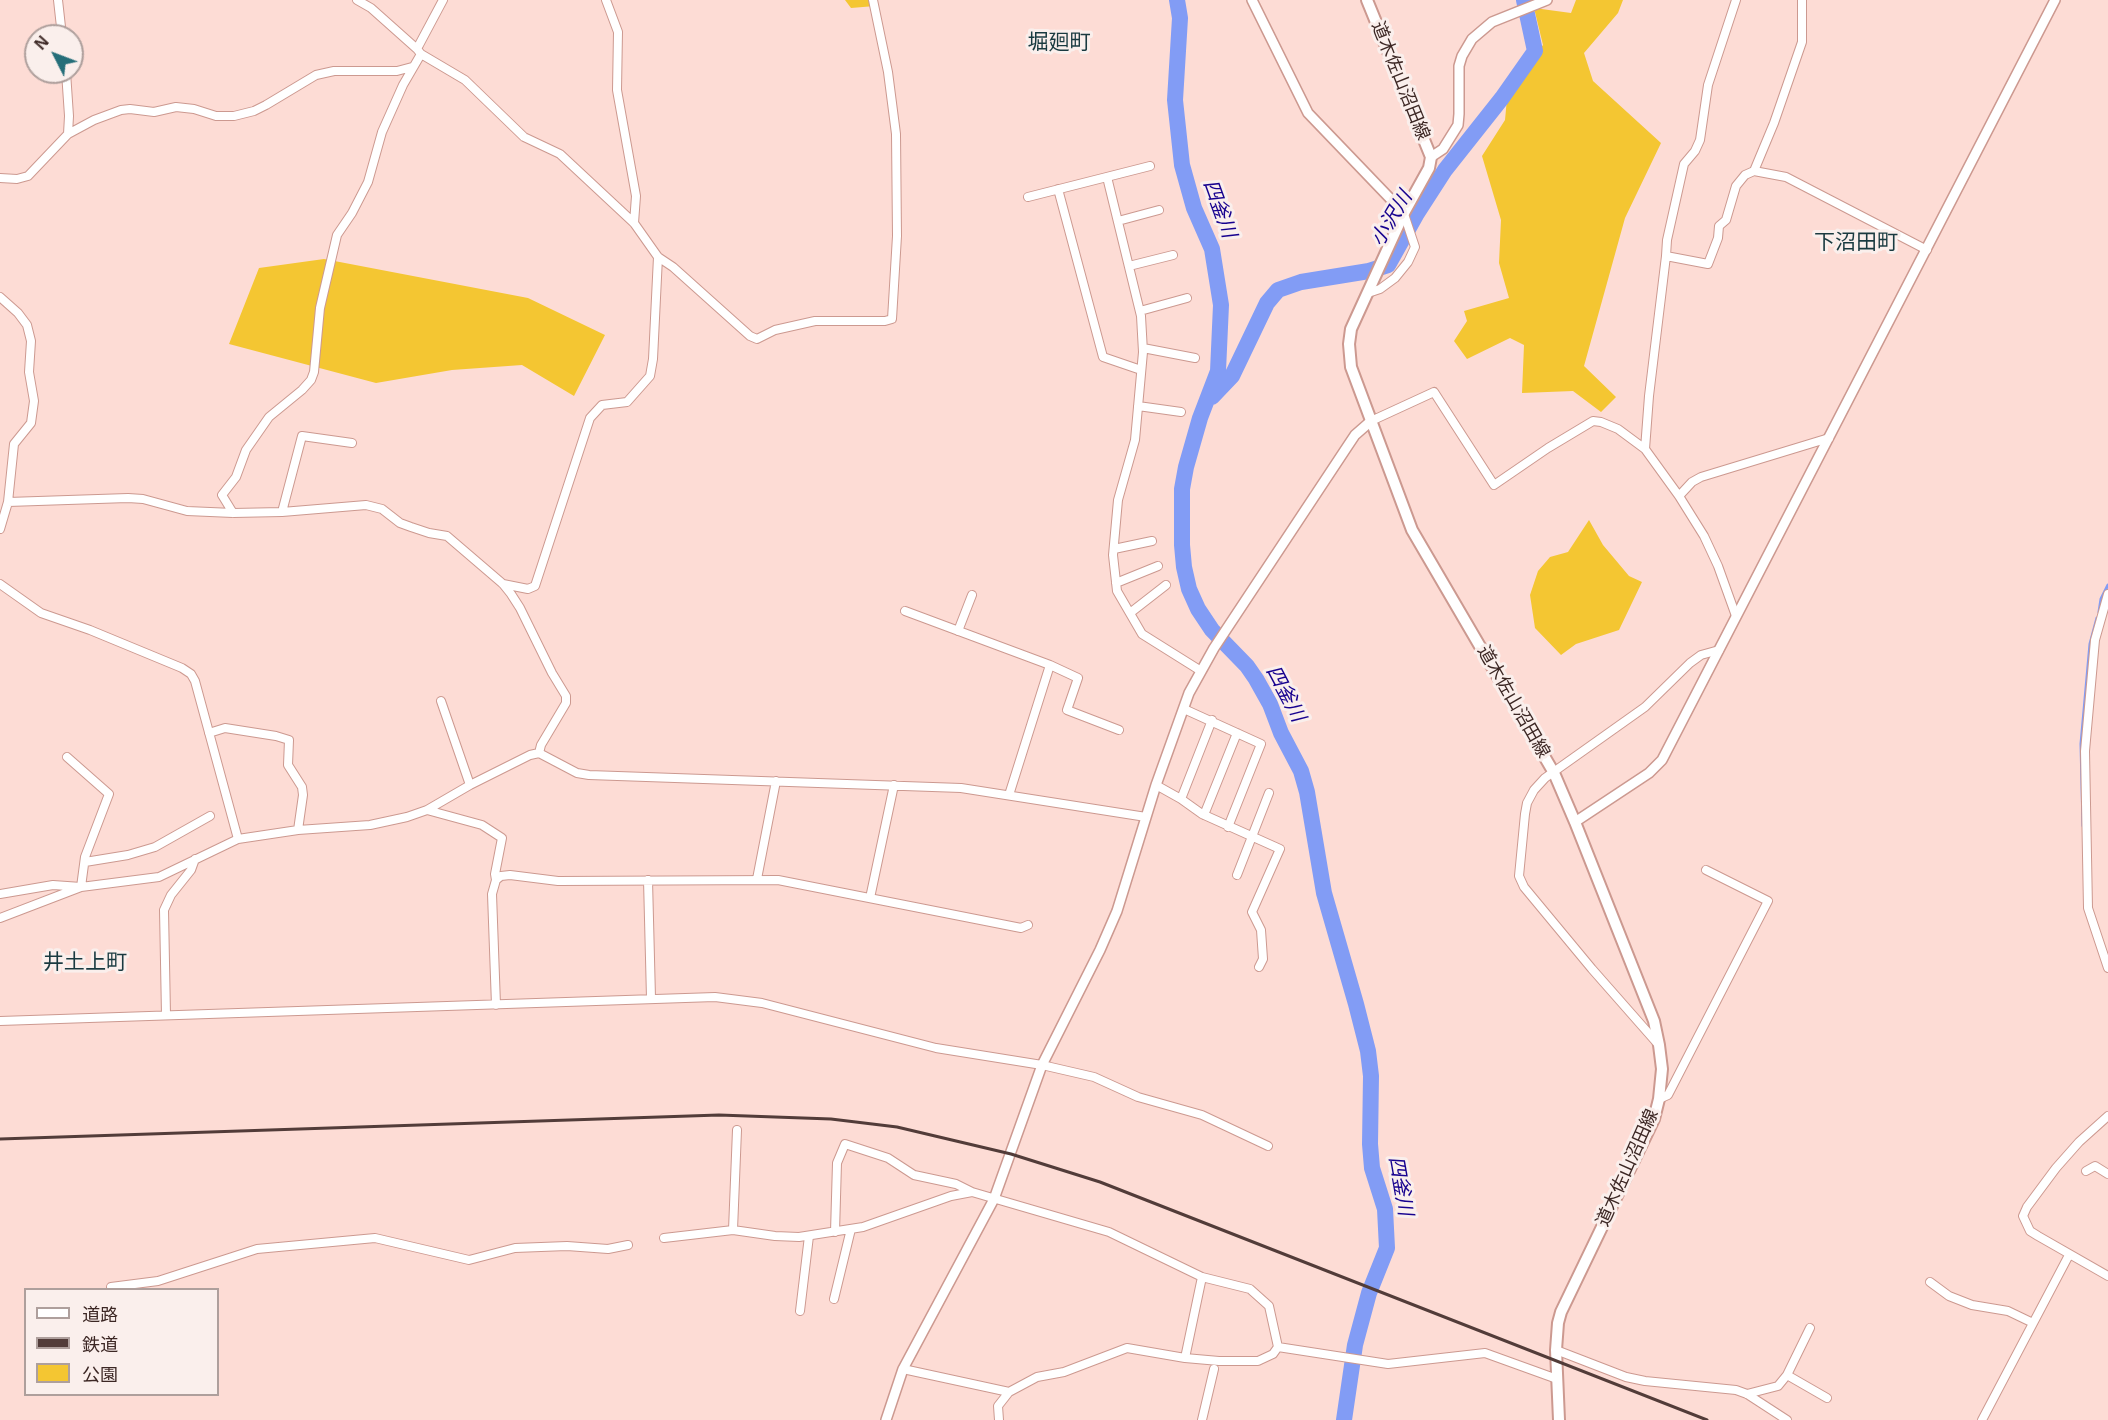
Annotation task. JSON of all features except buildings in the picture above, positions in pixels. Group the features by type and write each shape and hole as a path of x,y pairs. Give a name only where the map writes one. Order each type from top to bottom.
{"main road":[{"name":"道木佐山沼田線","path":"1367,0 1431,158 1429,168 1404,215 1352,329 1349,356 1353,376 1412,530 1554,773 1654,1022 1659,1045 1662,1069 1654,1119 1561,1312 1558,1323 1556,1350 1559,1420"}],"street":[{"path":"58,0 61,24"},
{"path":"357,0 371,8 419,51 465,80 524,137 560,154 634,223 658,257 673,267 750,336 757,339 775,330 815,321 885,321 892,319 897,236 896,134 888,72 873,0"},
{"path":"233,513 222,495 236,477 246,450 269,417 311,380 314,372 320,308 337,236 368,182 382,132 443,0"},
{"path":"606,0 618,32 617,90 636,196 634,223"},
{"path":"1252,0 1308,113 1404,215 1415,247 1408,262 1395,278 1380,289 1368,293"},
{"path":"1431,158 1443,149 1458,125 1459,66 1472,39 1491,22 1547,0"},
{"path":"1645,449 1667,240 1684,164 1695,151 1700,140 1708,85 1736,0"},
{"path":"1754,171 1774,123 1802,42 1802,0"},
{"path":"1575,822 1649,773 1662,760 2055,0"},
{"path":"0,178 17,179 28,176 68,134 94,120 130,109 154,112 186,107 216,116 244,114 266,105 316,75 334,71 397,70 412,67"},
{"path":"67,84 68,134"},
{"path":"1028,197 1150,166"},
{"path":"1666,256 1708,264 1718,238 1719,226 1726,220 1736,186 1745,175 1754,171 1786,177 1927,250"},
{"path":"1107,177 1140,311 1143,348 1135,440 1118,500 1114,549 1117,591 1142,634 1202,671"},
{"path":"1058,189 1103,357 1141,370"},
{"path":"1118,221 1159,210"},
{"path":"1129,266 1173,255"},
{"path":"503,584 528,589 535,586 590,418 602,405 627,402 650,376 653,359 658,257"},
{"path":"0,297 18,313 27,325 31,341 29,372 34,393 31,423 14,444 8,502 0,529"},
{"path":"1140,311 1187,298"},
{"path":"1143,348 1196,358"},
{"path":"886,1420 903,1369 994,1199 1042,1065 1117,911 1156,785 1189,693 1214,648 1355,435 1371,421 1434,392 1494,485 1593,421 1618,429 1645,449 1679,496 1710,548 1736,616"},
{"path":"1138,406 1181,412"},
{"path":"282,512 302,436 352,444"},
{"path":"1679,496 1692,482 1701,477 1829,438"},
{"path":"8,502 128,498 143,499 187,512 233,513 282,512 366,505 382,509 400,523 429,533 447,536 503,584 520,608 552,674 566,696 566,703 541,745 539,753"},
{"path":"1114,549 1152,541"},
{"path":"1116,583 1158,566"},
{"path":"0,584 41,613 90,630 182,668 195,681 238,839"},
{"path":"1130,613 1166,585"},
{"path":"2108,594 2095,640 2085,751 2088,908 2108,968"},
{"path":"958,631 972,595"},
{"path":"905,611 1050,665 1078,678 1067,710 1119,730"},
{"path":"1659,1045 1524,887 1519,876 1527,804 1534,790 1645,707 1690,663 1701,655 1719,650"},
{"path":"1009,795 1050,665"},
{"path":"441,701 470,784"},
{"path":"1184,709 1261,744 1228,827"},
{"path":"1181,799 1212,720"},
{"path":"209,733 225,728 289,740 288,765 302,787 303,795 298,830"},
{"path":"1204,815 1237,733"},
{"path":"0,894 53,885 81,887 159,877 238,839 298,830 370,825 427,810 470,784 530,755 539,753 577,773 589,775 961,788 1146,818"},
{"path":"67,757 109,794 84,862 81,887"},
{"path":"757,879 776,781"},
{"path":"870,898 894,785"},
{"path":"1156,785 1204,815 1281,849 1252,912 1261,930 1263,959 1259,967"},
{"path":"1237,875 1269,793"},
{"path":"427,810 482,825 502,838 492,894 496,1005"},
{"path":"84,862 128,855 155,847 210,816"},
{"path":"166,1015 164,910 171,895 191,870 195,858"},
{"path":"1659,1099 1668,1095 1768,901 1706,870"},
{"path":"496,880 501,876 510,875 558,881 757,879 794,882 1021,928 1028,925"},
{"path":"648,880 651,998"},
{"path":"0,918 81,887"},
{"path":"0,1021 715,997 762,1003 936,1048 1042,1065 1094,1077 1138,1097 1202,1115 1268,1146"},
{"path":"2107,1274 2068,1255 2030,1231 2023,1216 2027,1207 2056,1168 2079,1142 2108,1116"},
{"path":"733,1230 737,1130"},
{"path":"835,1232 837,1163 845,1144 888,1158 914,1175 956,1184 994,1199 1109,1232 1202,1277 1250,1289 1269,1306 1278,1347 1273,1354 1258,1361 1185,1358 1127,1348 1064,1372 1037,1377 1009,1392 998,1406 999,1420"},
{"path":"2086,1171 2095,1166 2108,1174"},
{"path":"664,1238 733,1230 775,1236 809,1236 884,1221 951,1197 972,1192"},
{"path":"834,1299 851,1229"},
{"path":"800,1311 809,1236"},
{"path":"111,1287 158,1281 257,1249 375,1238 469,1260 515,1248 567,1246 608,1249 628,1245"},
{"path":"1982,1420 2068,1255"},
{"path":"1185,1358 1202,1277"},
{"path":"1930,1282 1948,1296 1972,1305 2008,1311 2033,1323"},
{"path":"1747,1394 1778,1386 1787,1375 1810,1328"},
{"path":"1278,1347 1388,1364 1485,1353 1557,1379"},
{"path":"1556,1350 1626,1377 1720,1388 1747,1394 1787,1420"},
{"path":"903,1369 1009,1392"},
{"path":"1202,1420 1214,1369"},
{"path":"1787,1375 1827,1398"}],"green space":[{"path":"845,0 878,0 875,6 851,8"},
{"path":"1576,0 1623,0 1618,13 1584,53 1593,81 1661,143 1625,218 1584,366 1616,397 1601,412 1573,391 1522,393 1524,345 1510,338 1467,359 1454,341 1467,321 1464,311 1509,298 1499,263 1501,220 1482,156 1505,120 1508,88 1543,45 1534,8 1571,13"},
{"path":"324,259 528,298 605,335 574,396 522,365 452,370 376,383 229,344 259,268"},
{"path":"1589,520 1603,545 1629,576 1642,582 1619,630 1576,644 1561,655 1535,628 1530,595 1538,571 1550,557 1568,552"}],"waterway":[{"name":"四釜川","path":"1177,0 1180,18 1175,100 1182,165 1194,208 1212,249 1221,305 1218,371 1200,418 1182,489 1184,567 1189,589 1198,609 1212,630 1247,666 1256,679 1301,771 1307,792 1324,893 1356,1004 1368,1051 1371,1076 1372,1168 1385,1209 1387,1248 1369,1293 1355,1345 1344,1420"},
{"name":"小沢川","path":"1212,397 1232,376 1267,303 1278,290 1301,282 1369,271 1388,265 1445,170 1502,98 1535,51 1524,0"},
{"path":"2099,612 2101,599 2108,585"},
{"path":"2083,826 2081,744 2090,644 2097,618"}],"railway":[{"path":"0,1139 719,1115 831,1119 897,1127 1011,1154 1100,1182 1707,1420"}],"district":[{"name":"堀廻町","path":"1059,43"},
{"name":"下沼田町","path":"1856,243"},
{"name":"井土上町","path":"85,963"}]}
